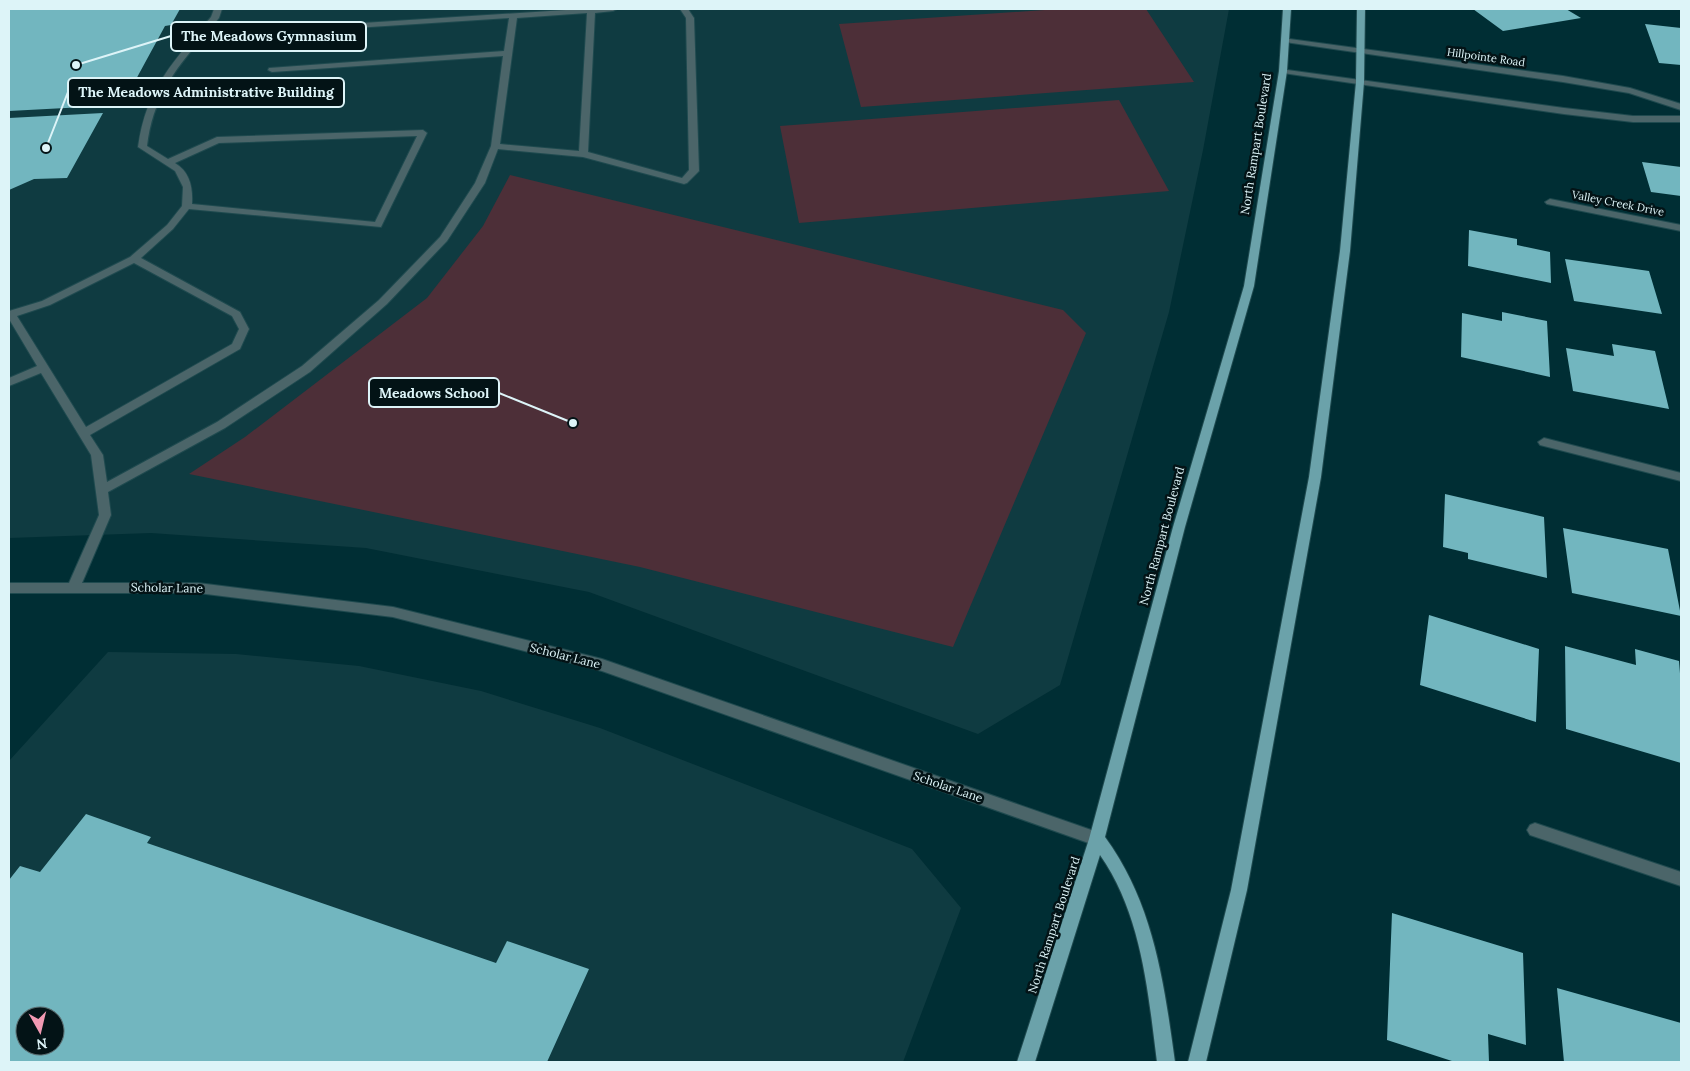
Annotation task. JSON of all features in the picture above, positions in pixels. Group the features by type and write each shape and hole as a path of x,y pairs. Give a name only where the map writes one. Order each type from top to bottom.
{"main road":[{"name":"North Rampart Boulevard","path":"1026,1062 1097,839 1179,527 1249,286 1283,71 1287,9"},
{"path":"1196,1062 1239,890 1316,477 1345,251 1360,82 1362,51 1361,9"},
{"path":"1097,839 1120,872 1135,906 1158,1002 1166,1062"}],"street":[{"path":"73,588 105,515 97,455 10,314 46,303 134,259 170,226 186,206 188,187 179,169 142,147 143,130 149,105 167,74 215,18 218,9"},
{"path":"458,9 461,19"},
{"path":"200,36 613,9"},
{"path":"495,146 583,154 684,181 694,171 690,18 684,9"},
{"path":"583,154 592,10"},
{"path":"102,490 221,425 306,368 383,302 444,238 480,183 495,146 513,16"},
{"name":"Hillpointe Road","path":"1285,40 1573,81 1630,91 1681,107"},
{"path":"272,70 508,53"},
{"path":"1283,71 1603,116 1633,119 1681,119"},
{"path":"167,162 216,140 422,133 378,225 186,206"},
{"name":"Valley Creek Drive","path":"1550,202 1681,228"},
{"path":"84,434 236,346 244,329 236,314 134,259"},
{"path":"9,382 44,367"},
{"path":"1544,442 1681,477"},
{"name":"Scholar Lane","path":"9,588 198,588 393,612 602,665 1097,839"},
{"path":"1534,830 1681,879"}],"shaded area":[{"path":"9,9 1229,9 1203,150 1169,312 1060,685 978,734 589,592 366,548 151,533 9,538"},
{"path":"1059,9 1146,9 1194,82 861,107 839,24"},
{"path":"1119,100 1169,191 799,223 780,126"},
{"path":"510,175 1063,310 1086,333 953,647 640,567 189,474 245,437 427,298 483,226"},
{"path":"108,652 236,654 359,666 481,691 600,728 912,849 961,908 903,1062 9,1062 9,761"}],"building":[{"path":"9,9 180,9 171,25 165,26 122,105 9,111"},
{"path":"1473,9 1566,9 1581,18 1503,31"},
{"path":"1645,24 1681,28 1681,65 1659,63"},
{"path":"103,113 67,178 34,179 9,190 9,118"},
{"path":"1642,162 1681,167 1681,196 1651,192"},
{"path":"1469,230 1517,239 1517,245 1550,252 1551,283 1468,266"},
{"path":"1565,259 1649,271 1662,314 1574,301"},
{"path":"1502,312 1547,321 1550,377 1461,357 1462,313 1502,321"},
{"path":"1612,344 1655,351 1669,409 1573,391 1566,348 1614,356"},
{"path":"1445,494 1544,517 1547,578 1468,559 1468,553 1443,547"},
{"path":"1563,528 1668,549 1681,616 1572,593"},
{"path":"1429,615 1539,649 1536,722 1420,685"},
{"path":"1565,646 1636,665 1635,649 1679,661 1681,686 1681,763 1566,729"},
{"path":"86,814 151,837 147,843 496,963 507,941 589,969 547,1062 9,1062 9,880 20,866 40,872"},
{"path":"1392,913 1523,953 1526,1045 1488,1034 1489,1062 1455,1062 1387,1040"},
{"path":"1557,988 1681,1023 1681,1062 1564,1062"}],"place":[{"name":"The Meadows Gymnasium","path":"76,65"},
{"name":"The Meadows Administrative Building","path":"46,148"},
{"name":"Meadows School","path":"573,423"}]}
